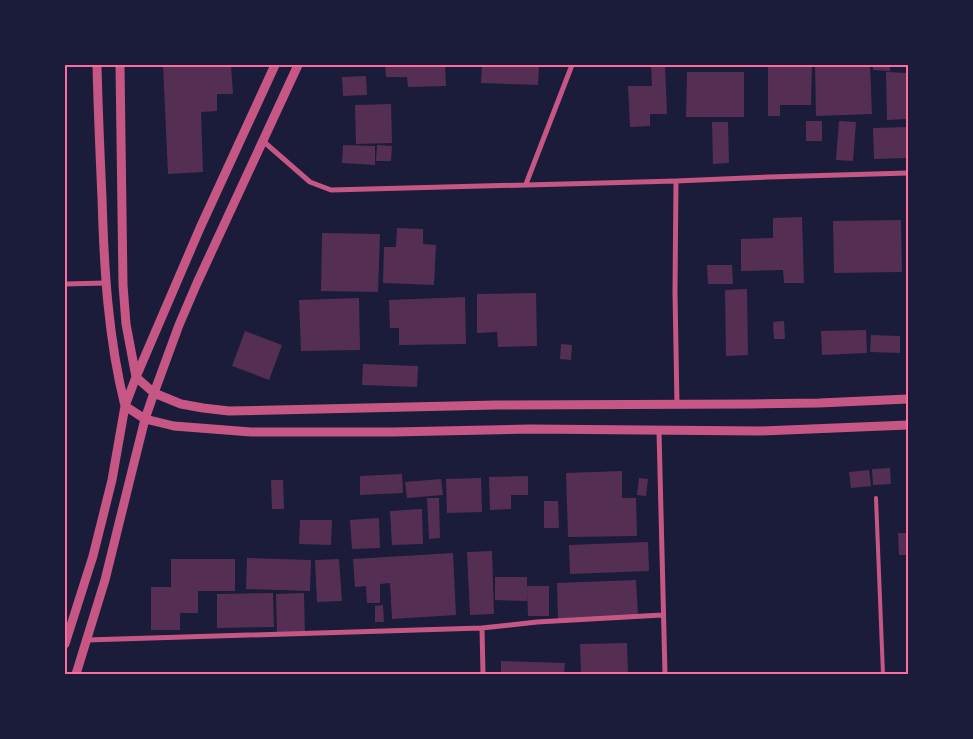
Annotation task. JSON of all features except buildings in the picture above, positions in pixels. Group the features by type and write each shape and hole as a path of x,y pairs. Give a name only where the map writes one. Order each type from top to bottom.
{"street":[{"path":"97,65 103,241 112,344 125,406 145,420 174,426 251,432 393,432 530,429 760,431 908,425"},
{"path":"120,65 126,324 136,377 154,393 181,404 229,412 496,405 811,403 908,399"},
{"path":"65,644 104,515 125,406 200,228 275,65"},
{"path":"76,674 112,558 145,420 154,393 197,283 298,65"},
{"path":"526,184 572,65"},
{"path":"263,141 310,182 331,190 908,173"},
{"path":"676,181 677,405"},
{"path":"65,284 106,283"},
{"path":"659,431 664,674"},
{"path":"87,640 482,628 536,622 662,615"},
{"path":"482,628 483,674"}],"lane":[{"path":"876,498 883,674"}]}
